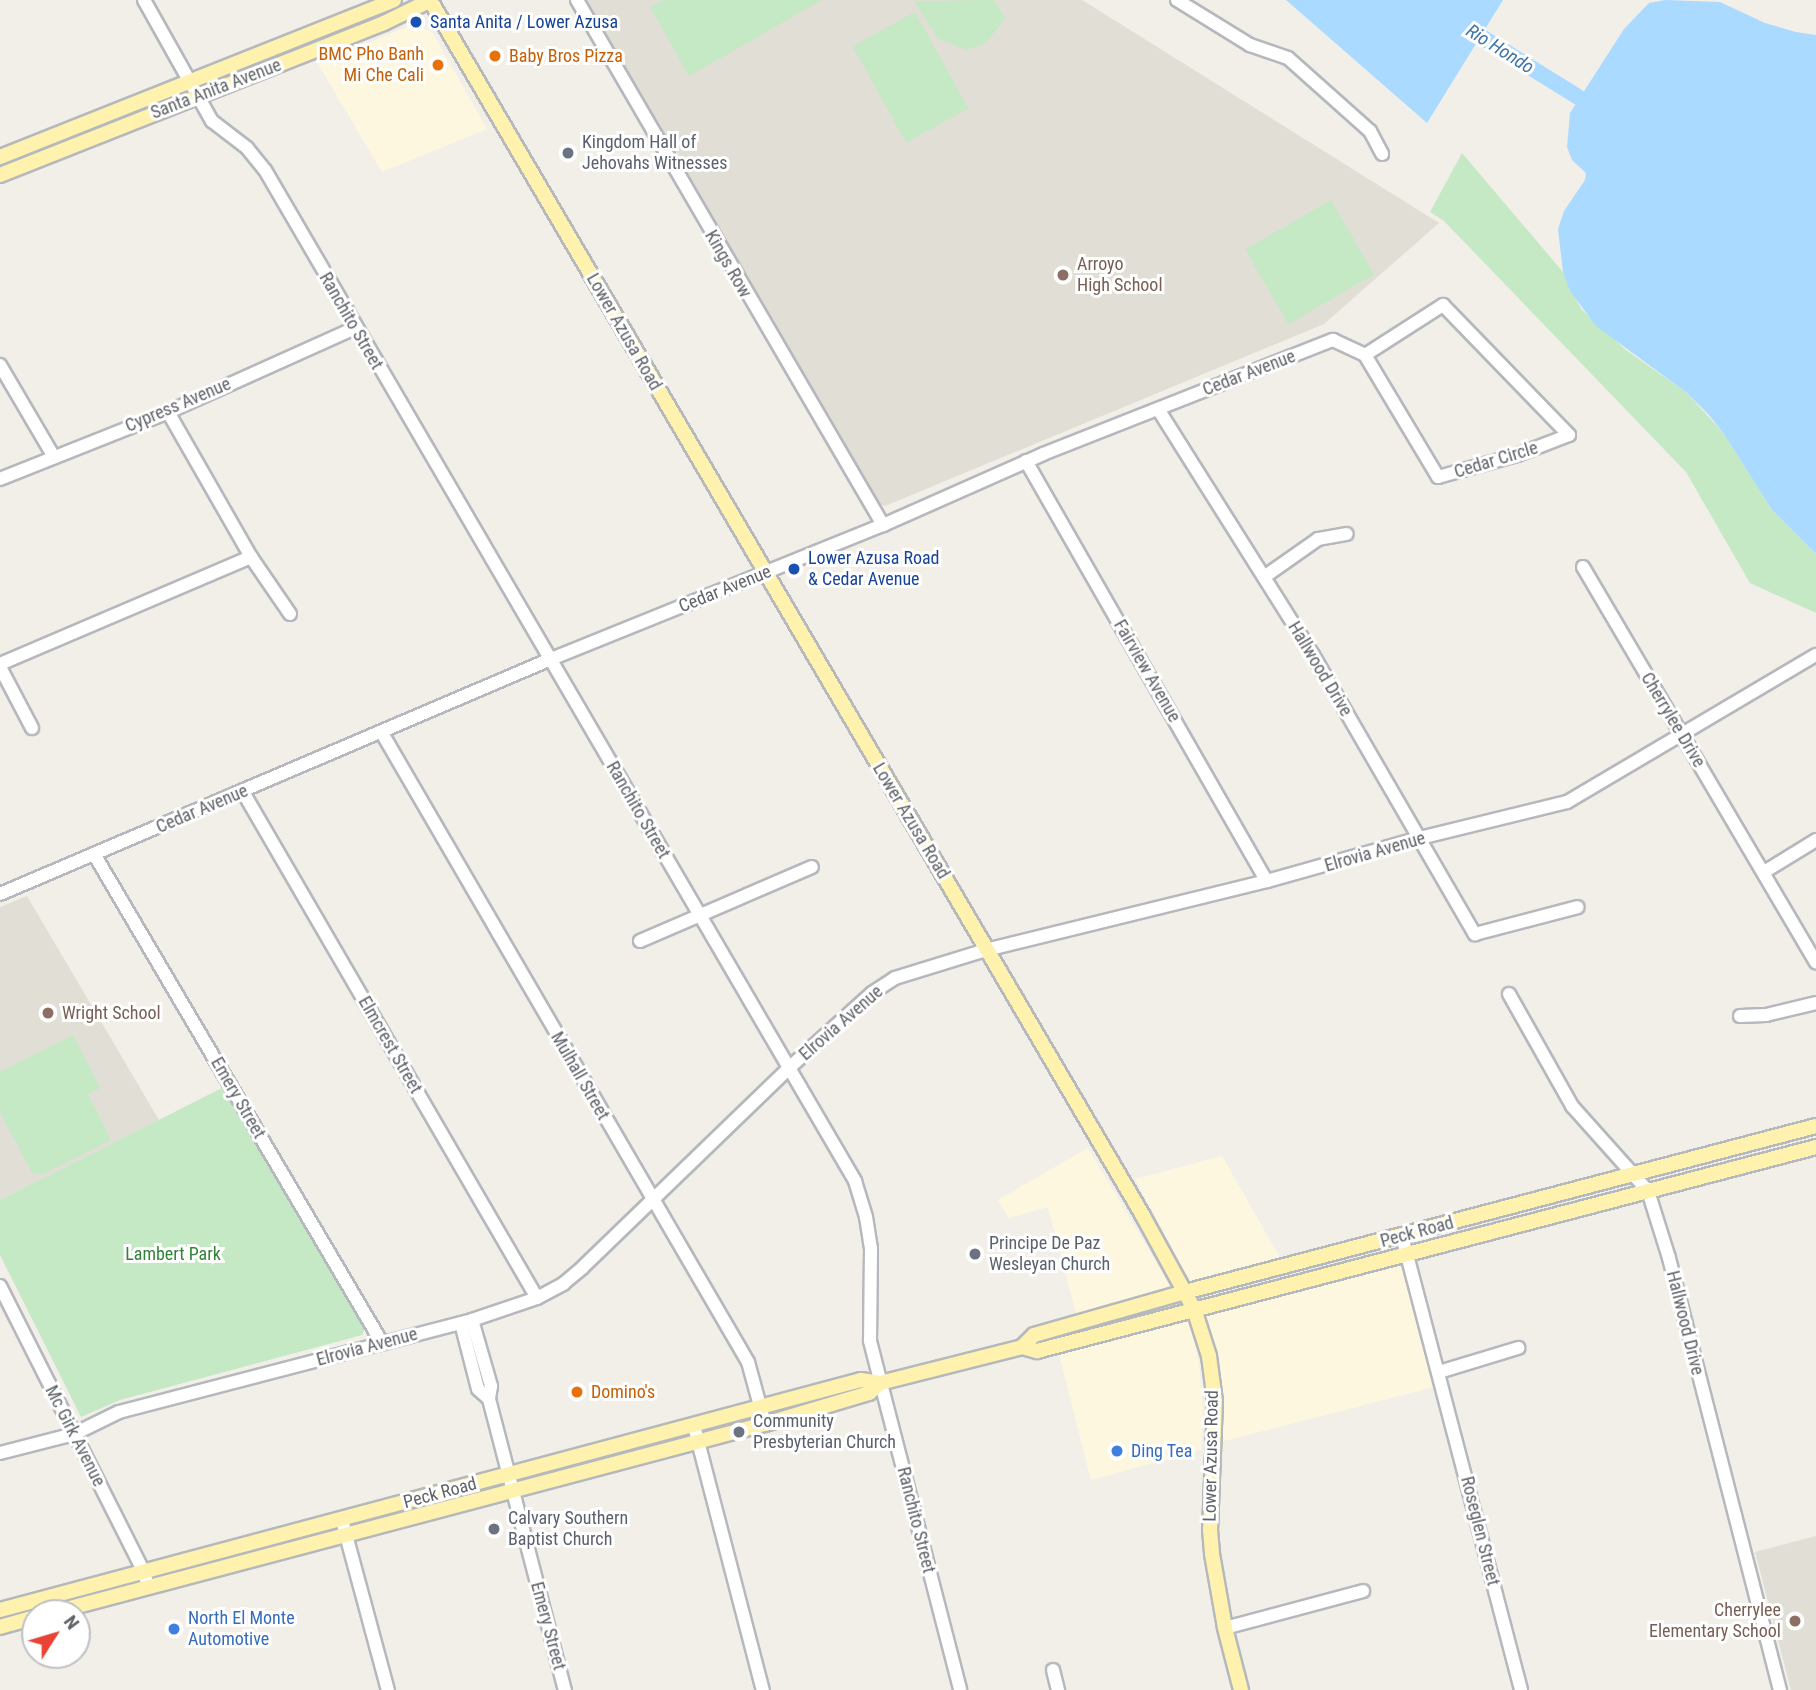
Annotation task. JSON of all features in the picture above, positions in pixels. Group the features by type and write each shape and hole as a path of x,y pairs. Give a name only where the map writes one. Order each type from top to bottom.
{"main road":[{"name":"Santa Anita Avenue","path":"0,157 394,0"},
{"name":"Santa Anita Avenue","path":"0,175 412,12 431,0"},
{"name":"Lower Azusa Road","path":"431,0 1194,1309 1209,1356 1215,1401 1210,1530 1225,1629 1241,1690"},
{"name":"Peck Road","path":"1022,1347 1034,1335 1185,1292 1816,1126"},
{"name":"Peck Road","path":"0,1611 861,1380 880,1383 1022,1347 1037,1351 1816,1146"},
{"name":"Peck Road","path":"91,1602 765,1424 869,1393 880,1383"},
{"path":"0,1626 21,1621"}],"street":[{"name":"Ranchito Street","path":"144,0 212,121 247,148 265,170 855,1181 871,1248 870,1340 960,1690"},
{"name":"Kings Row","path":"577,0 712,237 883,525"},
{"path":"1177,0 1250,45 1288,58 1370,131 1382,153"},
{"name":"Cedar Circle","path":"1443,305 1569,435 1517,455 1438,477 1365,355 1443,305"},
{"name":"Cypress Avenue","path":"0,480 168,412 355,328"},
{"name":"Cedar Avenue","path":"0,894 551,659 883,525 1026,461 1333,340 1365,355"},
{"path":"0,365 54,457"},
{"name":"Hallwood Drive","path":"1158,409 1264,577 1475,934 1578,907"},
{"path":"168,412 251,557 290,614"},
{"name":"Fairview Avenue","path":"1026,461 1267,881"},
{"path":"1264,577 1318,539 1347,534"},
{"path":"32,728 0,665 251,557"},
{"name":"Cherrylee Drive","path":"1583,568 1816,963"},
{"name":"Elrovia Avenue","path":"0,1452 74,1434 119,1412 466,1321 537,1298 564,1284 789,1068 872,993 895,978 986,950 1267,881 1420,838 1567,802 1682,737 1816,655"},
{"name":"Mulhall Street","path":"382,733 748,1362 765,1424"},
{"name":"Elmcrest Street","path":"243,792 537,1298"},
{"path":"1764,872 1816,840"},
{"name":"Emery Street","path":"94,854 382,1343"},
{"path":"639,941 812,867"},
{"name":"Hallwood Drive","path":"1509,994 1572,1105 1648,1191 1669,1258 1780,1690"},
{"path":"1740,1016 1766,1015 1816,1003"},
{"name":"Roseglen Street","path":"1402,1236 1521,1690"},
{"name":"Mc Girk Avenue","path":"0,1286 144,1573 148,1587"},
{"name":"Emery Street","path":"466,1321 478,1389 489,1399 565,1690"},
{"path":"1439,1372 1518,1348"},
{"path":"694,1426 763,1690"},
{"path":"342,1520 388,1690"},
{"path":"1225,1629 1363,1591"},
{"path":"1053,1670 1058,1690"}],"shaded area":[{"name":"Arroyo High School","path":"585,0 1082,0 1439,223 1324,324 885,506 879,504"},
{"path":"414,24 432,32 487,129 382,172 318,64"},
{"name":"Wright School","path":"27,896 159,1120 0,1200 0,907"},
{"path":"1088,1148 1174,1292 1078,1321 1048,1207 1009,1218 998,1200"},
{"path":"1222,1156 1283,1263 1193,1287 1135,1179"},
{"path":"1405,1258 1438,1386 1220,1442 1219,1379 1204,1313"},
{"path":"1189,1316 1199,1363 1203,1410 1201,1450 1091,1480 1058,1350"},
{"name":"Cherrylee Elementary School","path":"1816,1536 1816,1690 1791,1690 1755,1552"}],"green space":[{"path":"663,0 822,0 689,76 650,7"},
{"path":"994,0 1005,18 986,43 967,50 938,39 914,1"},
{"path":"915,12 968,108 906,143 853,46"},
{"path":"1462,153 1563,272 1581,309 1626,350 1687,393 1724,434 1772,510 1816,554 1816,613 1750,583 1686,472 1444,221 1430,212"},
{"path":"1331,200 1374,274 1288,324 1245,250"},
{"path":"73,1035 100,1088 88,1094 111,1140 43,1174 32,1173 0,1112 0,1072"},
{"name":"Lambert Park","path":"222,1088 365,1328 362,1335 120,1400 81,1417 0,1255 0,1200"}],"water":[{"path":"1286,0 1503,0 1427,123"},
{"path":"1665,0 1720,2 1765,23 1816,35 1816,554 1772,510 1724,434 1708,414 1687,393 1596,326 1570,291 1563,272 1558,229 1564,211 1585,180 1586,173 1572,160 1567,147 1570,113 1624,29 1649,3"}],"waterway":[{"name":"Rio Hondo","path":"1464,26 1578,97"}],"place":[{"name":"Santa Anita / Lower Azusa","path":"416,22"},
{"name":"Baby Bros Pizza","path":"495,56"},
{"name":"BMC Pho Banh Mi Che Cali","path":"438,65"},
{"name":"Kingdom Hall of Jehovahs Witnesses","path":"568,153"},
{"name":"Arroyo High School","path":"1063,275"},
{"name":"Lower Azusa Road & Cedar Avenue","path":"794,569"},
{"name":"Wright School","path":"48,1013"},
{"name":"Principe De Paz Wesleyan Church","path":"975,1254"},
{"name":"Domino's","path":"577,1392"},
{"name":"Community Presbyterian Church","path":"739,1432"},
{"name":"Ding Tea","path":"1117,1451"},
{"name":"Calvary Southern Baptist Church","path":"494,1529"},
{"name":"Cherrylee Elementary School","path":"1795,1621"},
{"name":"North El Monte Automotive","path":"174,1629"}]}
